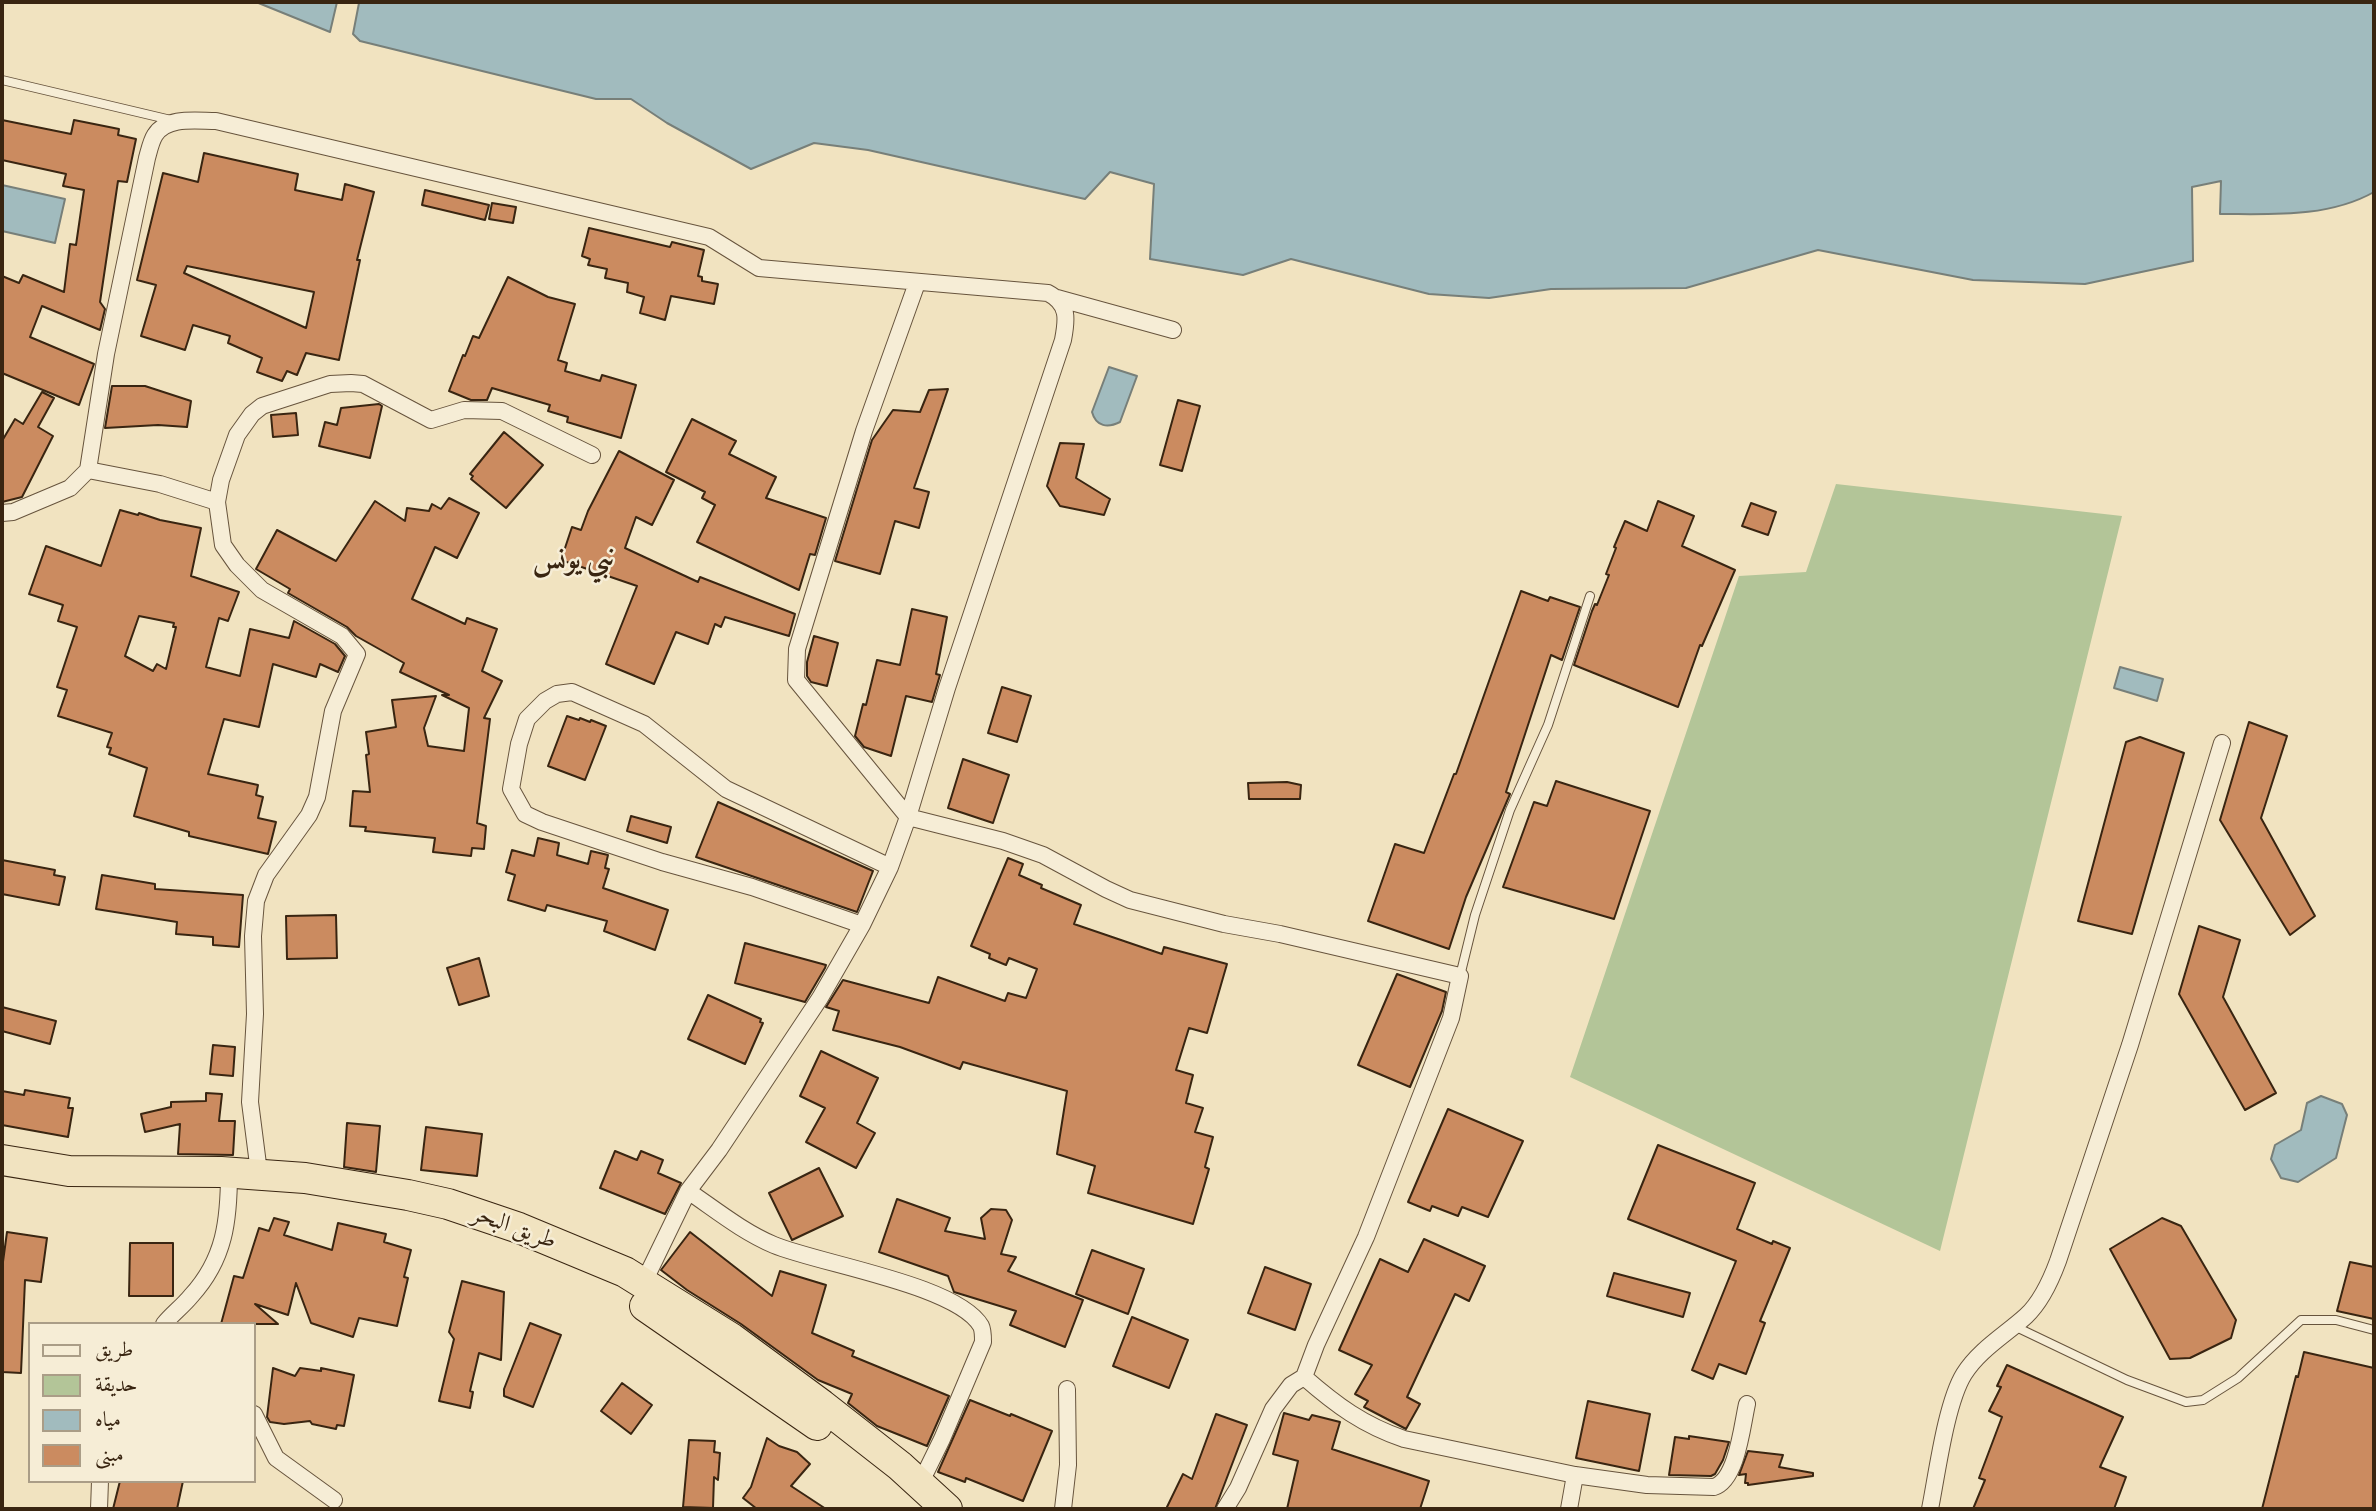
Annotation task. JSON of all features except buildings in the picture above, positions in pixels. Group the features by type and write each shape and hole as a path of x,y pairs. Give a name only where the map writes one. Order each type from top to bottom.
{"highway":[{"name":"طريق البحر","path":"2,1160 69,1171 366,1186 448,1204 589,1256 639,1291 731,1338 786,1378 920,1497 947,1509"},
{"name":"طريق البحر","path":"2,1178 75,1187 219,1186 229,1180"}],"street":[{"path":"2,513 13,512 70,488 88,470 106,354 147,158 155,135 165,125 177,122 216,121 709,237 758,268 1048,293 1057,298 1173,330"},
{"path":"917,283 864,431 797,649 796,680 908,817 1003,841 1042,855 1130,900 1224,924 1460,976 1451,1018 1429,1080 1366,1237 1304,1377 1291,1385 1273,1409 1238,1488 1224,1509"},
{"path":"639,1291 688,1191 719,1150 820,998 862,925 890,867 1063,340 1066,313 1057,298"},
{"path":"260,1181 249,1080 255,1014 253,936 256,901 266,875 305,822 317,797 333,711 357,653 342,636 262,590 237,565 223,545 217,502 220,480 237,435 252,414 262,406 330,384 363,384 430,420 464,410 502,411 592,455"},
{"path":"88,470 160,484 217,502"},
{"path":"862,925 752,887 662,862 525,814 510,789 527,719 545,701 557,694 572,692 644,724 726,789 890,867"},
{"path":"1930,1509 1949,1415 1962,1377 1980,1354 2028,1314 2041,1296 2058,1261 2130,1045 2222,743"},
{"path":"166,1322 206,1276 224,1242 229,1180"},
{"path":"688,1191 740,1227 767,1241 935,1294 962,1308 981,1326 984,1342 920,1497"},
{"path":"1304,1377 1341,1409 1382,1432 1404,1439 1575,1475 1647,1485 1718,1486 1726,1480 1747,1404"},
{"path":"1063,1509 1068,1465 1068,1389"},
{"path":"256,1418 276,1458 334,1500"},
{"path":"1569,1509 1575,1475"},
{"path":"99,1509 100,1483"}],"lane":[{"path":"2,80 177,122"},
{"path":"1460,976 1475,915 1510,810 1548,725 1590,596"},
{"path":"2014,1326 2127,1380 2186,1402 2203,1400 2238,1378 2301,1320 2336,1320 2374,1330"}],"green space":[{"path":"1836,484 2122,516 1940,1251 1570,1077 1739,576 1806,572"}],"water":[{"path":"256,2 337,2 330,32"},
{"path":"355,2 2374,2 2374,192 2338,206 2299,213 2220,214 2221,181 2192,187 2193,261 2085,284 1973,280 1818,250 1686,288 1551,289 1489,298 1429,294 1291,259 1243,275 1150,259 1154,184 1110,172 1085,199 868,150 814,143 751,169 667,123 631,99 596,99 360,41 353,34 359,3"},
{"path":"2,185 65,199 55,243 2,231"},
{"path":"1109,367 1137,376 1120,422 1107,425 1096,421 1092,412"},
{"path":"2120,667 2163,679 2157,701 2114,688"},
{"path":"2321,1096 2342,1104 2347,1115 2336,1158 2298,1182 2281,1178 2271,1159 2275,1145 2301,1130 2307,1103"}],"district":[{"name":"نبي يونس","path":"574,561"}]}
